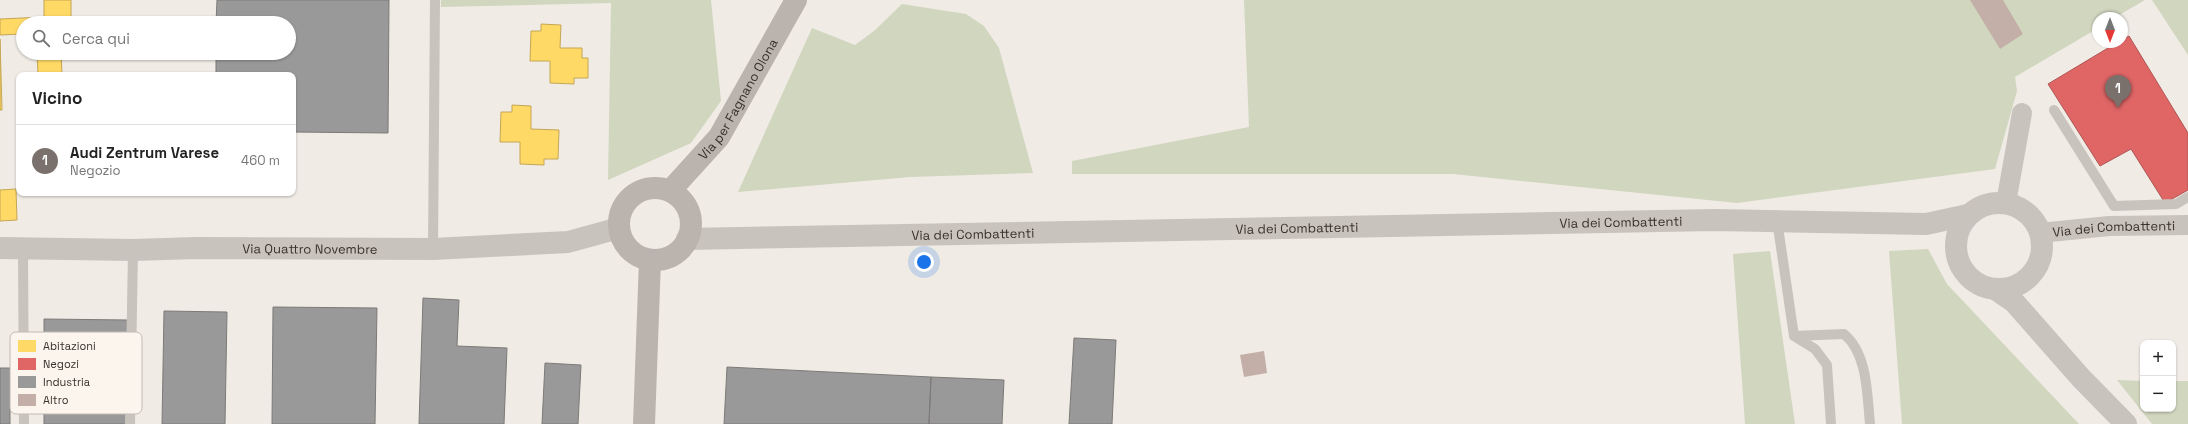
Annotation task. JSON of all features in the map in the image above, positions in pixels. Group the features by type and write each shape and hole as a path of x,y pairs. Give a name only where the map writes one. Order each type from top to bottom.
{"main road":[{"name":"Via per Fagnano Olona","path":"670,192 719,137 796,0"},
{"path":"649,189 660,189 670,192 679,198 686,207 690,217 690,228 687,239 681,248 672,255 662,259 650,260 639,256 629,250 622,240 619,228 621,212 629,198 638,192 649,189"},
{"path":"644,424 650,260"}],"street":[{"path":"2006,203 2022,113"},
{"name":"Via dei Combattenti","path":"687,239 1707,220 1777,220 1905,224 1932,223 1968,215 1979,207 1992,203 2006,203 2015,206 2027,214 2036,224 2040,233 2041,257 2034,271"},
{"name":"Via dei Combattenti","path":"1968,215 1958,232 1956,253 1959,262 1970,277 1977,283 1995,289 2014,302 2081,378 2126,424"},
{"name":"Via dei Combattenti","path":"1905,224 1924,230 1956,253"},
{"name":"Via dei Combattenti","path":"2040,233 2109,226 2188,225"},
{"name":"Via Quattro Novembre","path":"0,248 133,250 196,248 433,249 568,242 619,228"},
{"path":"1995,289 2012,286 2028,278 2034,271"},
{"path":"2034,271 2032,311 2040,330"}],"lane":[{"path":"433,249 435,0"},
{"path":"2054,110 2114,206 2109,226"},
{"path":"2114,206 2176,204 2188,197"},
{"path":"1777,220 1794,336 1815,349 1827,365 1831,424"},
{"path":"23,248 23,332"},
{"path":"132,332 133,250"},
{"path":"1794,336 1844,334 1853,342 1866,378 1870,424"},
{"path":"24,414 24,424"},
{"path":"130,414 130,424"}],"green space":[{"path":"441,0 711,0 721,101 691,143 608,180 611,3 441,7"},
{"path":"1244,0 2145,0 2124,12 2092,12 2092,32 2015,77 2017,91 1995,169 1737,203 1453,174 1072,174 1072,161 1249,127"},
{"path":"2152,0 2188,0 2188,55"},
{"path":"902,4 966,14 984,26 999,48 1033,173 910,177 738,192 812,28 855,45 874,31"},
{"path":"1928,249 1947,284 2079,424 1902,424 1889,251"},
{"path":"1770,251 1795,424 1745,424 1733,254"},
{"path":"2117,380 2140,381 2140,409"},
{"path":"2176,381 2188,381 2188,424 2152,424 2142,412 2176,412"}],"building: Abitazioni":[{"path":"44,0 71,0 71,16 44,16"},
{"path":"16,18 16,34 0,35 0,19"},
{"path":"541,24 561,25 560,48 582,48 582,58 588,58 588,78 574,78 574,84 550,83 550,61 530,61 531,31 541,31"},
{"path":"0,39 2,110 0,110"},
{"path":"37,60 61,60 62,72 38,72"},
{"path":"512,105 531,106 531,129 559,130 558,159 544,159 544,165 520,164 520,142 500,142 501,112 512,112"},
{"path":"16,189 17,220 0,221 0,190"}],"building: Negozi":[{"path":"2128,37 2188,133 2188,190 2165,203 2131,149 2100,166 2048,84 2108,48 2128,48"}],"building: Industria":[{"path":"217,0 389,0 388,133 296,132 296,72 216,72 216,60 296,60 296,16 216,16"},
{"path":"423,298 459,300 457,346 507,348 504,424 419,424"},
{"path":"273,307 377,308 375,424 272,424"},
{"path":"164,311 227,312 225,424 162,424"},
{"path":"44,319 128,320 128,332 44,332"},
{"path":"1074,338 1116,340 1112,424 1069,424"},
{"path":"545,363 581,365 578,424 542,424"},
{"path":"727,367 931,377 929,424 724,424"},
{"path":"0,368 10,368 10,424 0,424"},
{"path":"931,377 1004,380 1002,424 929,424"},
{"path":"44,414 127,414 127,424 44,424"}],"building: Altro":[{"path":"1970,0 2003,0 2023,34 2000,49"},
{"path":"1264,351 1267,373 1244,377 1240,355"}],"place":[{"name":"Audi Zentrum Varese","path":"2118,108"}]}
